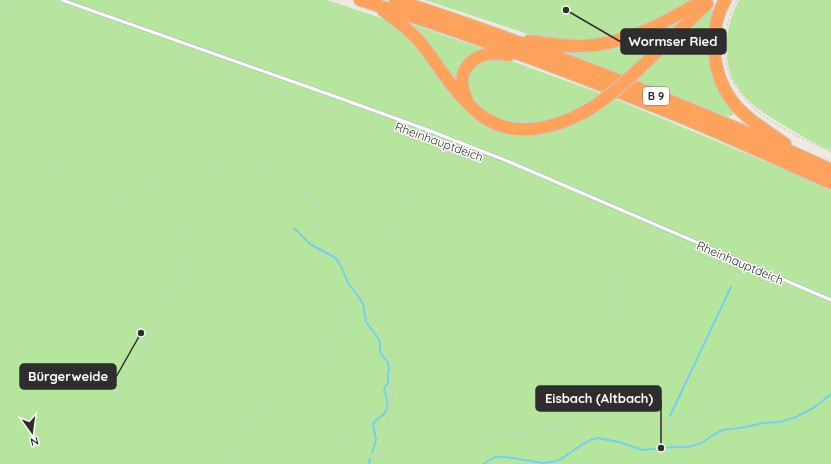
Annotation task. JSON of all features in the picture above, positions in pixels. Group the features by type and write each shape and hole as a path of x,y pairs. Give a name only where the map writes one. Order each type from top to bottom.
{"highway":[{"name":"B 9","path":"360,0 449,29 601,85 682,118 831,184"},
{"name":"B 9","path":"395,0 445,16 581,65 802,156 831,170"},
{"path":"508,39 571,46 588,46 610,42 635,35 660,25 703,0"},
{"path":"376,5 417,38 457,92 470,105 483,116 495,123 508,128 520,129 536,128 554,124 576,116 596,105 616,90 711,0"},
{"path":"725,0 719,13 714,33 716,64 723,86 732,102 743,113 802,156"},
{"path":"470,105 463,91 462,82 464,72 471,62 479,57 490,54 529,58"}],"lane":[{"path":"62,0 428,130 505,160 831,300"}],"path":[{"name":"Rheinhauptdeich","path":"37,0 506,175 831,310"},
{"path":"454,0 493,18 539,32 576,34 608,30 641,18 674,0"},
{"path":"737,0 734,4 727,28 725,49 726,64 735,87 749,104 767,118 792,133 831,152"},
{"path":"0,8 28,17"},
{"path":"0,143 37,158 50,170 110,192 198,238 144,352 301,420 378,456 393,458 418,457 434,453 490,433 520,433 536,431 584,419 600,418 668,423 692,420 719,406 784,401 824,376 831,364"},
{"path":"110,192 173,171 244,161 298,186 325,213 360,291 394,358 392,404 378,456"},
{"path":"360,291 401,197 421,196 477,214 486,230 505,244 529,244 624,284"},
{"path":"562,425 624,284 641,250"},
{"path":"301,420 350,304"},
{"path":"228,464 252,410 256,405 262,403"}],"green space":[{"path":"0,0 327,0 390,21 410,37 454,94 519,132 613,98 781,168 831,191 831,464 0,464"},
{"path":"425,0 693,0 646,26 608,39 576,42 537,37"},
{"path":"739,0 831,0 831,151 802,136 759,110 742,94 735,83 728,66 727,41 728,30 734,10"},
{"path":"711,10 714,11 711,30 734,111 733,115 728,117 562,51 681,16 702,14"},
{"path":"408,23 490,51 482,52 459,86"},
{"path":"484,59 509,60 605,95 560,119 515,126 480,111 468,93 467,73"}],"waterway":[{"path":"294,228 310,244 337,260 348,283 363,304 366,322 378,338 380,343 380,352 388,363 388,383 384,389 387,409 373,424 376,440 372,452"},
{"path":"670,416 731,287"},
{"path":"483,464 495,457 506,457 543,463 552,462 561,459 583,444 597,438 619,442 643,450 688,447 702,443 723,430 763,423 780,422 796,417 815,407 831,394"},
{"path":"369,464 370,459"}],"place":[{"name":"Wormser Ried","path":"566,10"},
{"name":"Bürgerweide","path":"141,333"},
{"name":"Eisbach (Altbach)","path":"661,448"}]}
